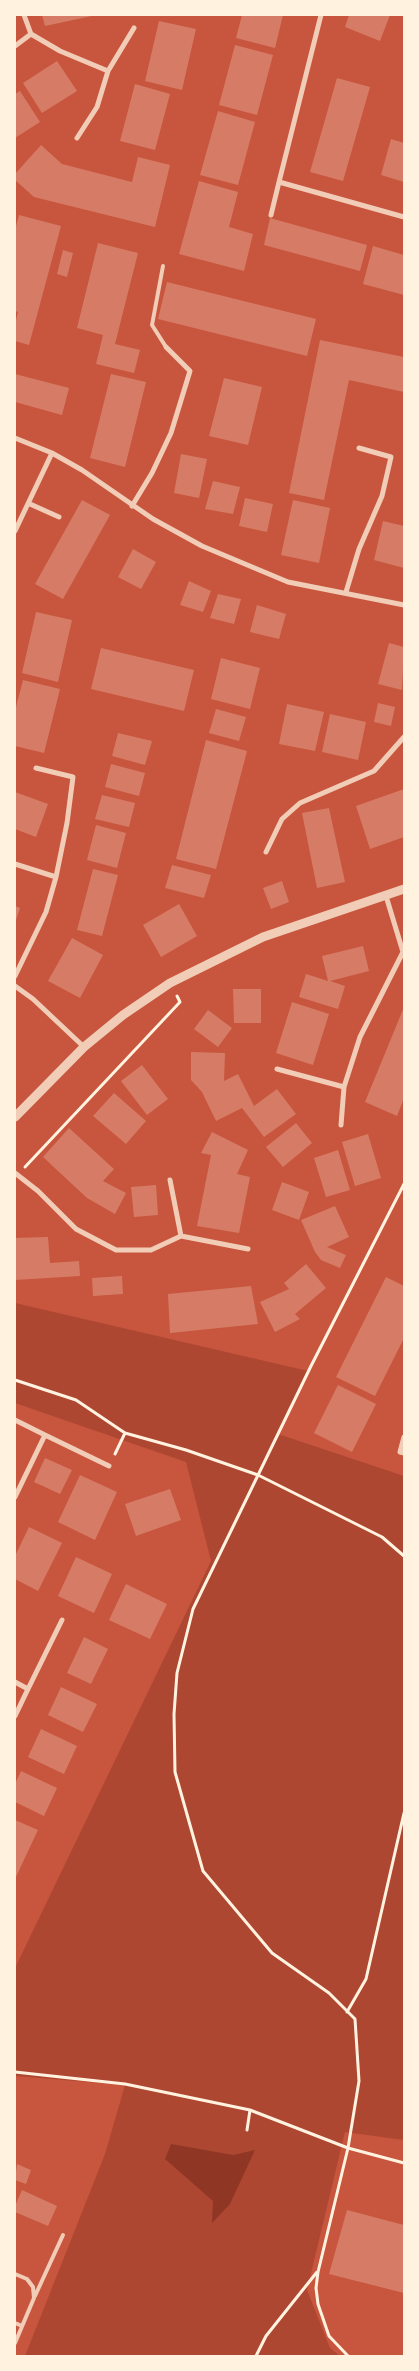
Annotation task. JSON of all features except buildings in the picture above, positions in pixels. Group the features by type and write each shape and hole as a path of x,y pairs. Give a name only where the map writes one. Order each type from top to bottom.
{"street":[{"path":"24,15 31,34 60,51 108,71"},
{"path":"271,215 321,15"},
{"path":"77,138 97,106 108,71 134,28"},
{"path":"15,46 31,34"},
{"path":"279,182 404,217"},
{"path":"132,506 152,473 171,433 190,371 166,347"},
{"path":"15,438 52,453 82,470 132,506 202,546 248,566 288,582 346,592 404,606"},
{"path":"346,592 359,549 382,496 391,458 359,448"},
{"path":"15,531 30,504 52,453"},
{"path":"30,504 59,517"},
{"path":"266,852 282,819 300,803 374,771 404,737"},
{"path":"15,976 46,912 56,877 67,823 73,777 36,768"},
{"path":"15,864 56,877"},
{"path":"15,1117 84,1047 123,1015 170,983 263,937 404,889"},
{"path":"341,1125 344,1087 360,1037 403,952 386,896"},
{"path":"15,986 84,1047"},
{"path":"277,1069 344,1087"},
{"path":"16,1174 38,1191 76,1229 116,1250 151,1250 181,1236 248,1249"},
{"path":"170,1180 181,1236"},
{"path":"15,1420 109,1466"},
{"path":"15,1497 45,1435"},
{"path":"404,1437 400,1452 404,1453"},
{"path":"15,1716 62,1620"},
{"path":"15,1682 28,1689"}],"lane":[{"path":"163,266 152,325 166,347"},
{"path":"15,2343 63,2235"},
{"path":"15,2274 27,2279 33,2287 34,2298"},
{"path":"15,2323 22,2326"}],"path":[{"path":"16,1174 180,1002 170,983"},
{"path":"348,2356 333,2341 323,2322 317,2296 318,2272 348,2148 359,2081 355,2019 329,1993 272,1953 203,1871 174,1772 177,1673 193,1609 404,1184"},
{"path":"15,1380 76,1400 125,1433 186,1450 258,1475 382,1537 404,1556"},
{"path":"109,1466 125,1433"},
{"path":"347,2012 366,1979 404,1813"},
{"path":"15,2072 125,2084 250,2110 348,2148 404,2163"},
{"path":"247,2130 250,2110"},
{"path":"256,2356 266,2336 318,2272"}],"shaded area":[{"path":"15,1303 308,1371 278,1434 404,1476 404,2140 345,2132 307,2290 330,2348 340,2356 25,2356 105,2154 125,2085 15,2076 15,1968 211,1561 186,1462 15,1403"},
{"path":"171,2144 233,2155 255,2150 230,2204 212,2223 213,2201 165,2159"}]}
